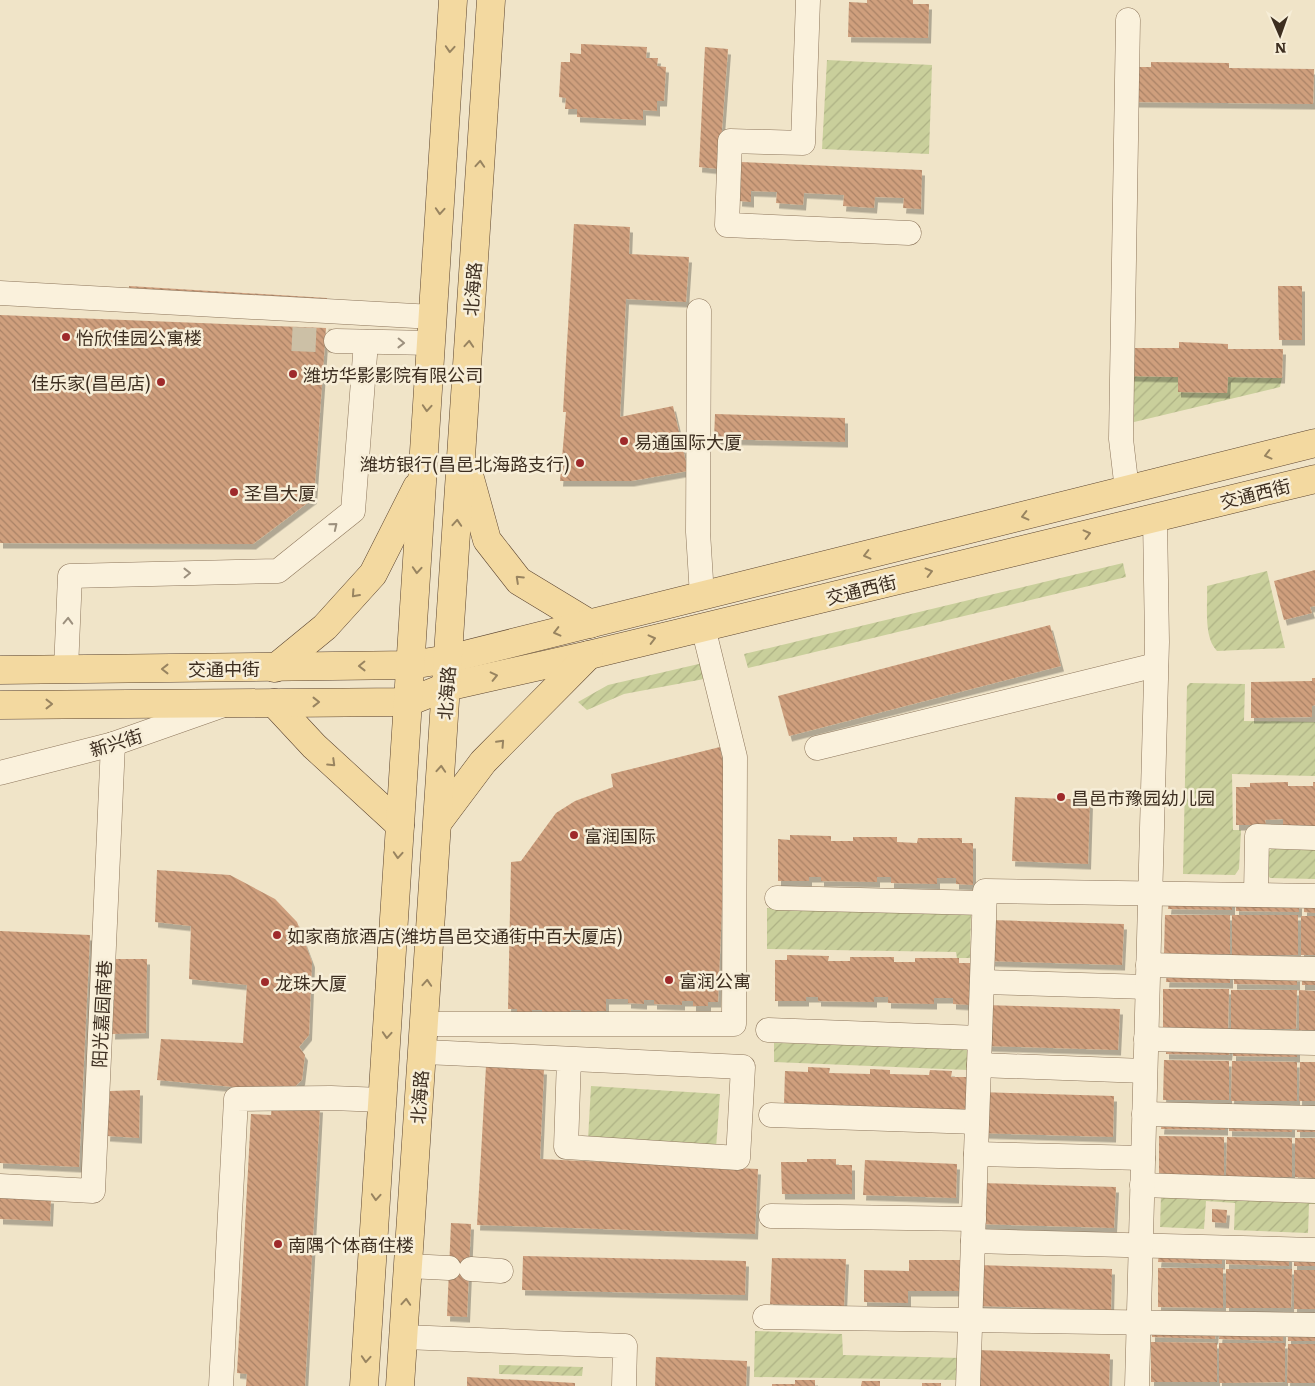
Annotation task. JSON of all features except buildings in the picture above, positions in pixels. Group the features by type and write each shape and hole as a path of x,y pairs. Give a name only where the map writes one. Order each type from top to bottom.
{"main road":[{"name":"北海路","path":"364,1386 453,0"},
{"name":"北海路","path":"400,1386 491,0"},
{"name":"交通西街","path":"448,660 1315,444"},
{"path":"462,450 487,540 519,581 590,624"},
{"path":"275,668 325,627 373,574 423,477"},
{"name":"交通西街","path":"408,702 446,686 703,627 1315,479"},
{"path":"438,822 483,762 588,654"},
{"name":"交通中街","path":"0,670 411,665 448,660"},
{"path":"274,702 327,759 400,825"},
{"name":"交通中街","path":"0,705 408,702"}],"street":[{"path":"808,0 803,143 730,141 727,225 909,233"},
{"path":"1127,490 1121,439 1128,20"},
{"path":"0,293 433,317"},
{"path":"699,311 698,532 702,596"},
{"path":"336,342 431,343"},
{"path":"66,670 70,576 278,572 353,512 366,342"},
{"path":"1137,1386 1156,666 1155,518"},
{"path":"424,1024 734,1024 735,757 703,627"},
{"path":"818,748 1156,666"},
{"name":"新兴街","path":"0,773 114,744 230,703"},
{"name":"阳光嘉园南巷","path":"0,1186 93,1191 114,744"},
{"path":"1256,896 1257,836 1315,838"},
{"path":"968,1386 985,891 1315,896"},
{"path":"777,898 984,903"},
{"path":"982,982 1315,970"},
{"path":"768,1030 980,1038"},
{"path":"1146,1039 1315,1043"},
{"path":"422,1052 743,1067 738,1158 566,1148 569,1059"},
{"path":"979,1065 1145,1071"},
{"path":"221,1386 236,1099 331,1098 382,1100"},
{"path":"1144,1114 1315,1118"},
{"path":"771,1116 977,1122"},
{"path":"976,1154 1143,1158"},
{"path":"1142,1185 1315,1191"},
{"path":"771,1216 974,1230 1141,1245 1315,1250"},
{"path":"408,1266 501,1271"},
{"path":"765,1317 1315,1325"},
{"path":"404,1337 626,1346 624,1386"}],"green space":[{"path":"827,60 932,65 929,154 822,149"},
{"path":"1128,376 1178,377 1178,392 1227,393 1228,377 1282,378 1280,387 1130,423"},
{"path":"1123,563 1126,577 748,668 744,654"},
{"path":"1267,571 1285,648 1217,651 1210,638 1208,629 1207,586"},
{"path":"703,663 704,679 624,694 587,710 578,702 608,685"},
{"path":"1190,683 1245,684 1244,721 1315,722 1315,776 1232,774 1233,830 1241,830 1239,869 1235,875 1183,874 1187,686"},
{"path":"1271,849 1315,850 1315,879 1270,878 1265,871 1266,856"},
{"path":"767,908 971,915 970,958 957,958 956,952 767,949"},
{"path":"774,1043 970,1047 968,1070 774,1062"},
{"path":"591,1086 720,1094 716,1148 588,1140"},
{"path":"1161,1195 1315,1200 1315,1204 1309,1204 1308,1233 1234,1230 1235,1203 1206,1201 1204,1229 1160,1227"},
{"path":"755,1331 842,1334 843,1355 961,1358 961,1380 754,1377"},
{"path":"499,1365 583,1367 582,1376 499,1374"}],"tunnel":[{"path":"292,339 336,341"}],"place":[{"name":"怡欣佳园公寓楼","path":"66,337"},
{"name":"潍坊华影影院有限公司","path":"293,374"},
{"name":"佳乐家(昌邑店)","path":"161,382"},
{"name":"易通国际大厦","path":"624,441"},
{"name":"潍坊银行(昌邑北海路支行)","path":"580,463"},
{"name":"圣昌大厦","path":"234,492"},
{"name":"昌邑市豫园幼儿园","path":"1061,797"},
{"name":"富润国际","path":"574,835"},
{"name":"如家商旅酒店(潍坊昌邑交通街中百大厦店)","path":"277,935"},
{"name":"富润公寓","path":"669,980"},
{"name":"龙珠大厦","path":"265,982"},
{"name":"南隅个体商住楼","path":"278,1244"}]}
